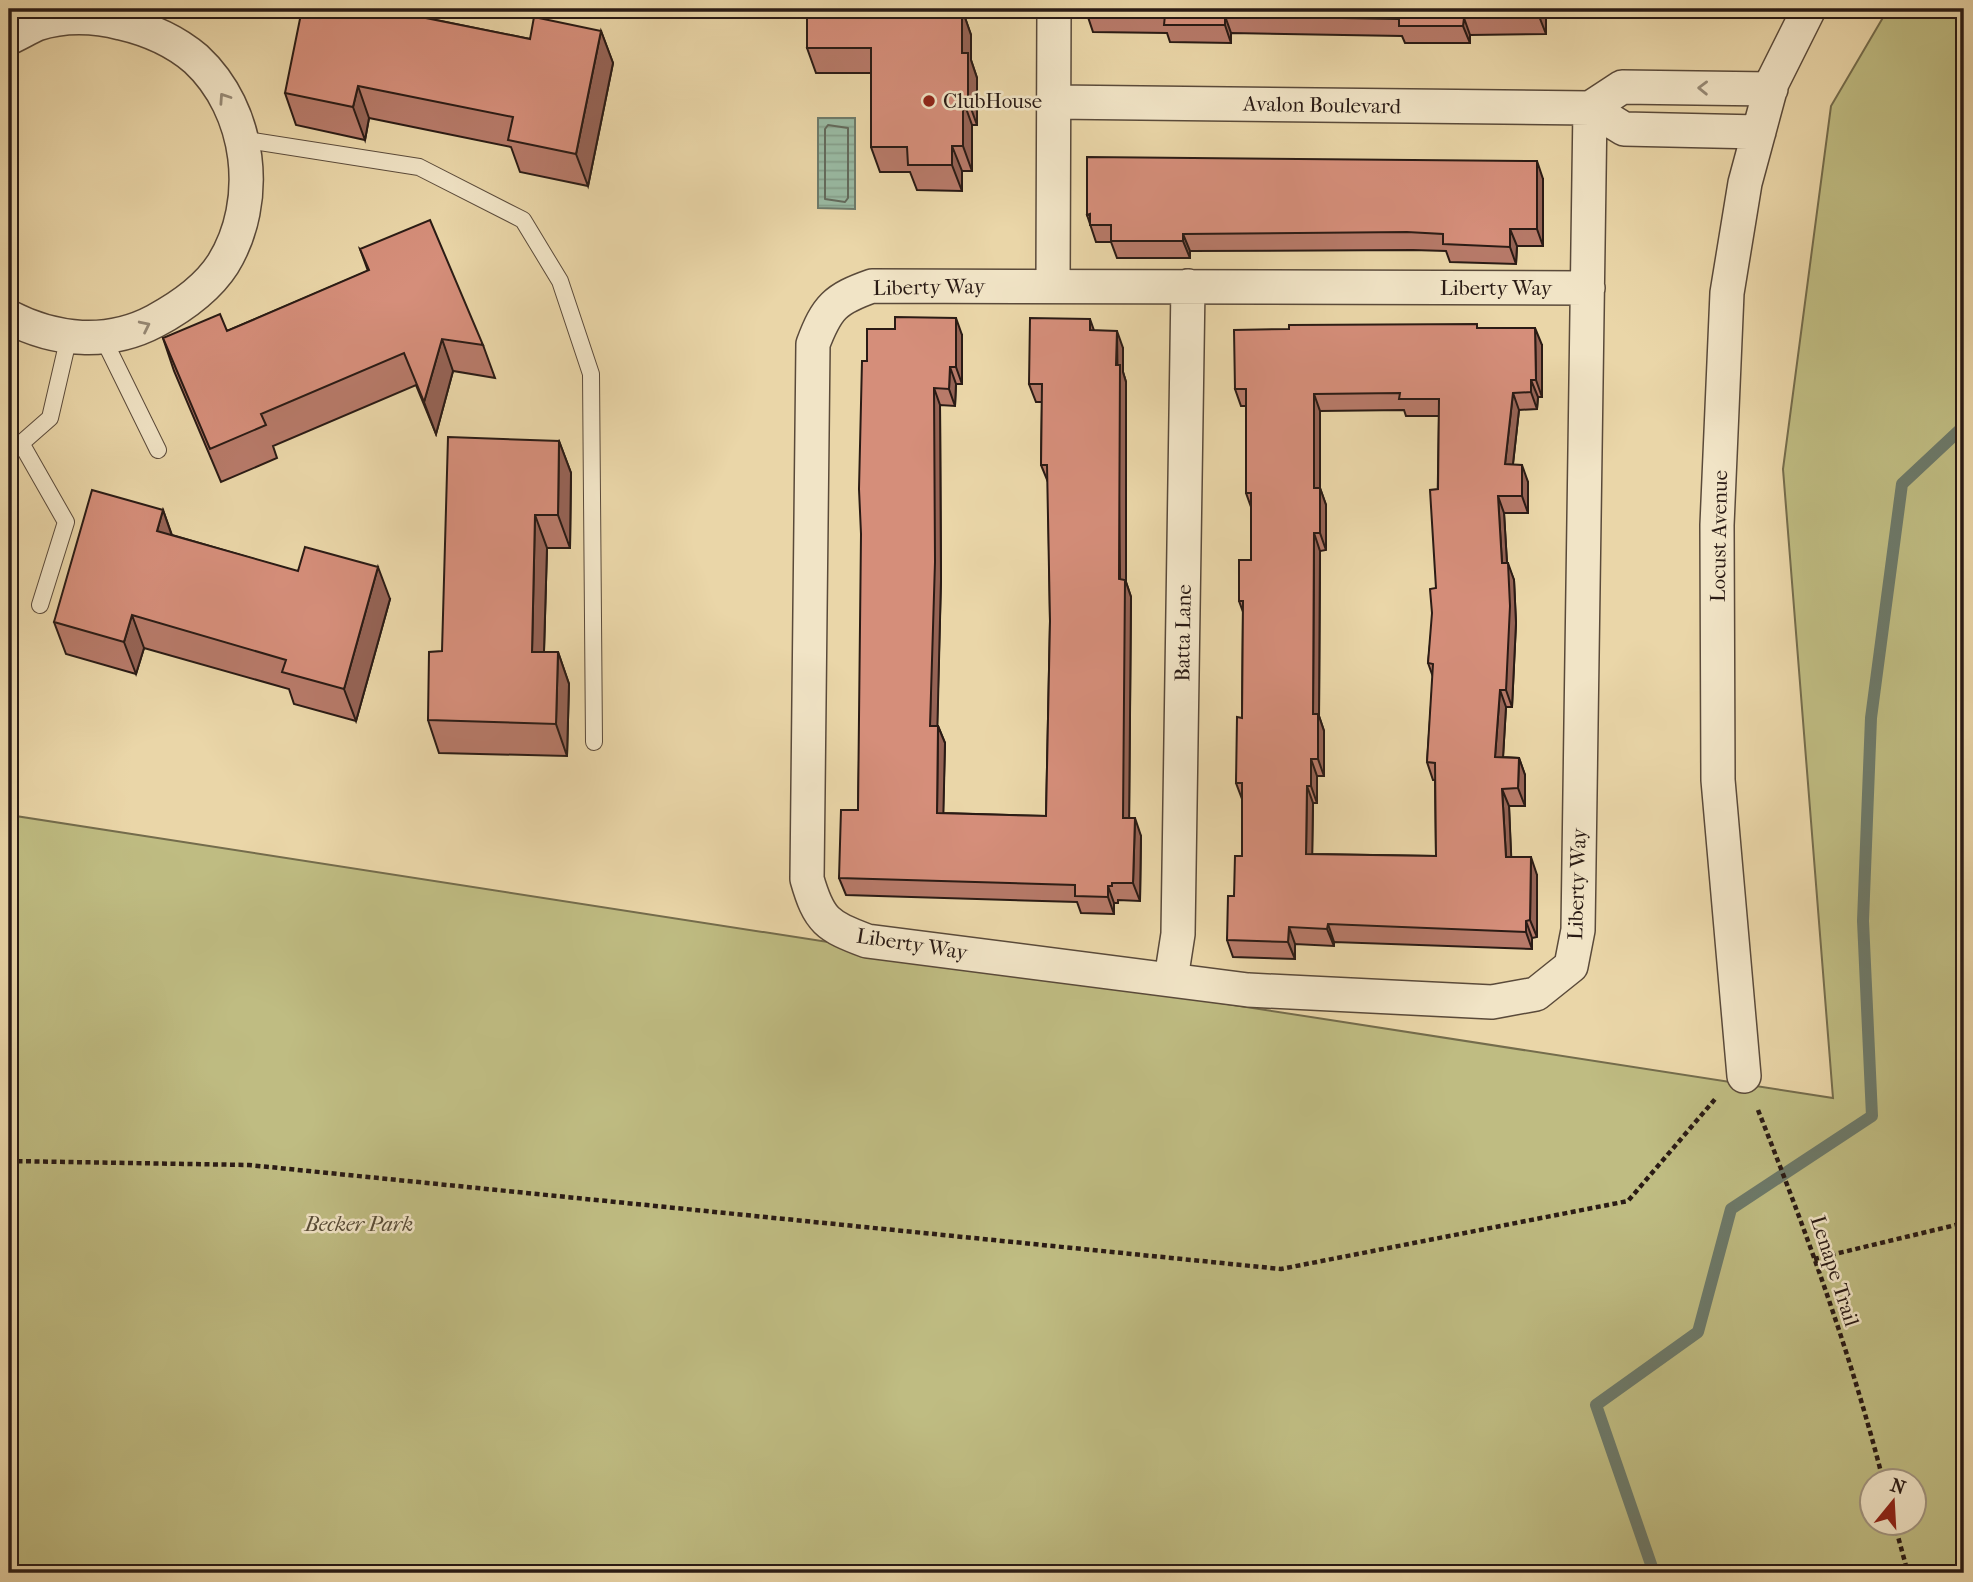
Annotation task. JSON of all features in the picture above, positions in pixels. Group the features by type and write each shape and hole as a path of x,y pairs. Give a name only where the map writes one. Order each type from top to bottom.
{"street":[{"path":"1052,286 1054,9"},
{"name":"Locust Avenue","path":"1744,1071 1718,780 1717,525 1727,293 1745,183 1771,89 1809,9"},
{"path":"9,317 35,330 86,339 136,331 186,305 223,264 244,213 246,157 241,139 229,104 196,60 149,30 95,16 23,26"},
{"path":"1759,132 1624,129 1590,108 1622,87 1771,89"},
{"name":"Avalon Boulevard","path":"1054,102 1590,108"},
{"name":"Liberty Way","path":"1588,288 872,286 840,298 823,317 813,344 807,879 815,909 836,929 867,941 1248,990 1492,1002 1536,994 1571,966 1578,930 1588,288 1590,108"},
{"name":"Batta Lane","path":"1171,979 1178,934 1188,286"}],"lane":[{"path":"241,139 419,167 523,220 560,281 591,374 594,742"},
{"path":"40,605 66,522 15,448 50,418 69,336"},
{"path":"102,336 158,450"}],"path":[{"path":"9,1161 249,1165 1281,1269 1628,1200 1744,1071"},
{"name":"Lenape Trail","path":"1744,1071 1802,1220 1867,1416 1880,1466"},
{"path":"1814,1259 1964,1223"},
{"path":"1898,1536 1908,1573"}],"green space":[{"name":"Becker Park","path":"1888,9 1964,9 1964,1573 9,1573 9,815 1833,1098 1783,469 1831,106"}],"water":[{"path":"818,118 855,118 855,209 818,208"}],"building":[{"path":"302,9 381,9 530,39 534,17 601,31 576,154 508,140 513,117 358,86 353,107 285,93"},
{"name":"ClubHouse","path":"807,9 962,9 962,53 968,53 968,100 963,100 963,146 952,146 952,165 908,165 907,147 871,147 871,48 807,48"},
{"path":"1087,9 1539,9 1539,16 1464,18 1463,26 1399,26 1399,19 1225,16 1225,25 1164,25 1165,15 1087,14"},
{"path":"1087,157 1537,161 1537,229 1510,229 1510,247 1443,244 1443,234 1407,232 1183,234 1183,241 1111,241 1111,225 1090,225 1090,214 1087,215"},
{"path":"430,220 483,345 442,339 424,402 404,353 261,414 266,425 210,449 163,338 220,314 227,331 369,270 360,249"},
{"path":"895,317 956,318 956,367 950,367 949,389 934,388 935,562 930,726 938,726 937,813 1046,816 1050,621 1047,465 1041,465 1042,384 1029,384 1030,318 1090,319 1090,330 1117,331 1116,365 1120,365 1119,579 1125,580 1123,818 1135,818 1133,883 1112,883 1112,886 1108,886 1108,897 1075,896 1075,885 839,878 841,810 858,810 862,361 867,361 867,329 895,329"},
{"path":"1477,324 1477,328 1535,328 1536,380 1531,380 1531,392 1513,393 1505,464 1522,465 1522,496 1498,496 1502,563 1508,563 1510,606 1506,690 1500,690 1495,757 1519,758 1518,788 1502,789 1506,857 1531,857 1530,920 1526,921 1526,932 1328,924 1327,929 1289,927 1288,942 1227,940 1228,896 1234,896 1235,856 1242,856 1242,783 1236,783 1237,717 1242,718 1243,601 1239,601 1239,560 1251,560 1251,493 1246,493 1246,389 1235,389 1234,330 1289,329 1289,325","holes":["1400,393 1399,399 1439,399 1438,489 1430,490 1436,588 1430,589 1432,613 1428,663 1433,664 1427,762 1435,763 1436,856 1306,854 1307,786 1311,786 1311,759 1318,759 1318,714 1313,714 1314,533 1320,533 1320,488 1314,488 1314,394"]},
{"path":"448,437 559,441 558,515 535,515 532,652 558,652 556,724 428,720 429,652 442,651"},
{"path":"92,490 163,510 157,531 298,571 305,547 378,567 344,689 282,672 286,660 132,615 124,642 54,622"}],"waterway":[{"path":"1654,1573 1596,1405 1698,1332 1731,1209 1872,1116 1863,921 1871,718 1902,484 1964,426"}],"place":[{"name":"ClubHouse","path":"929,101"}]}
